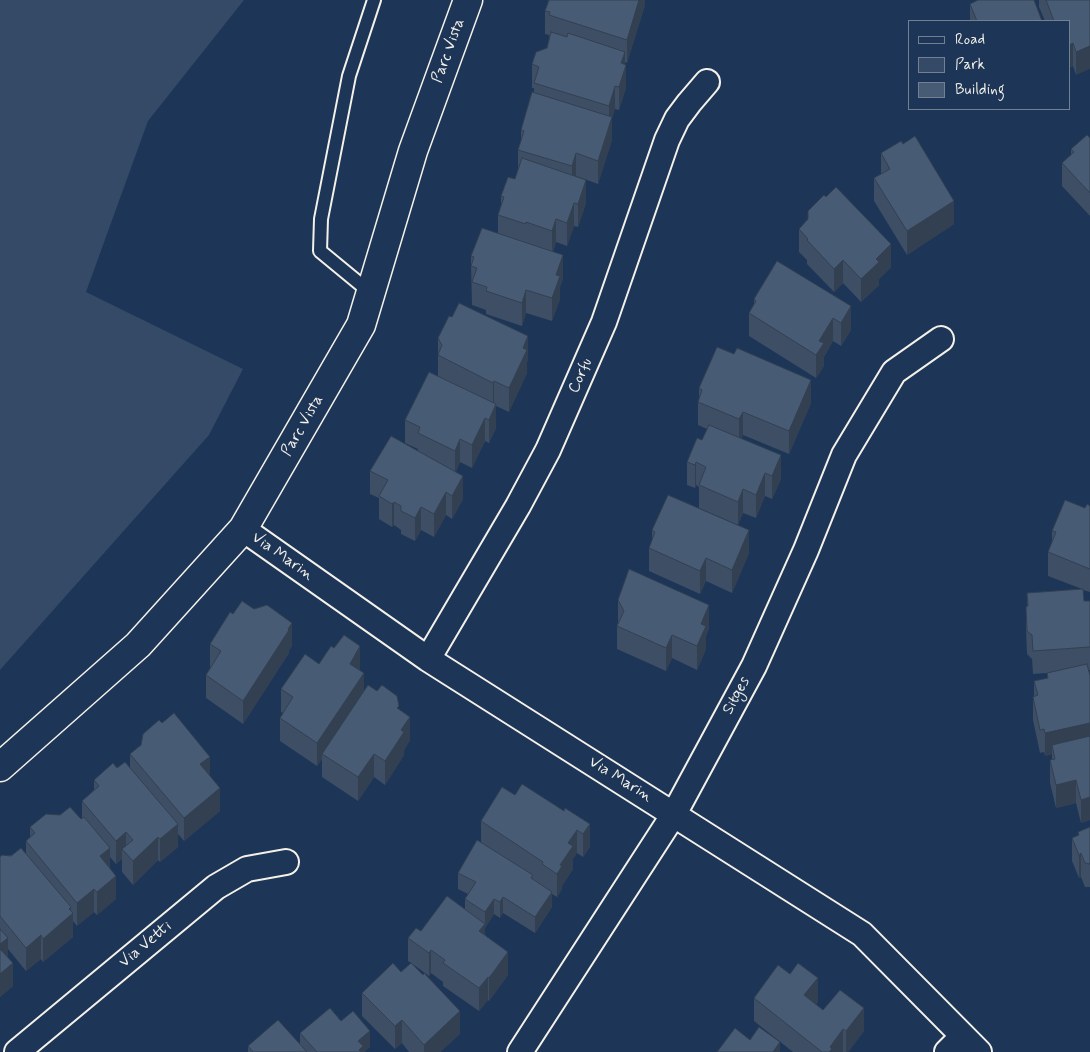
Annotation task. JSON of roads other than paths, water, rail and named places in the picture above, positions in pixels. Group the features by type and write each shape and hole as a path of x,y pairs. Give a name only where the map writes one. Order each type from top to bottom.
{"street":[{"name":"Parc Vista","path":"0,766 138,645 243,529 361,325 413,150 468,0"},
{"name":"Corfu","path":"428,659 518,506 548,450 604,322 667,140 677,118 707,82"},
{"name":"Sitges","path":"520,1052 674,814 754,666 806,550 844,455 894,372 941,339"},
{"name":"Via Marin","path":"243,529 428,659 862,934 963,1047"},
{"name":"Via Vetti","path":"17,1052 216,887 247,870 286,862"}],"lane":[{"path":"371,293 320,251 321,219 349,76 374,0"}]}
